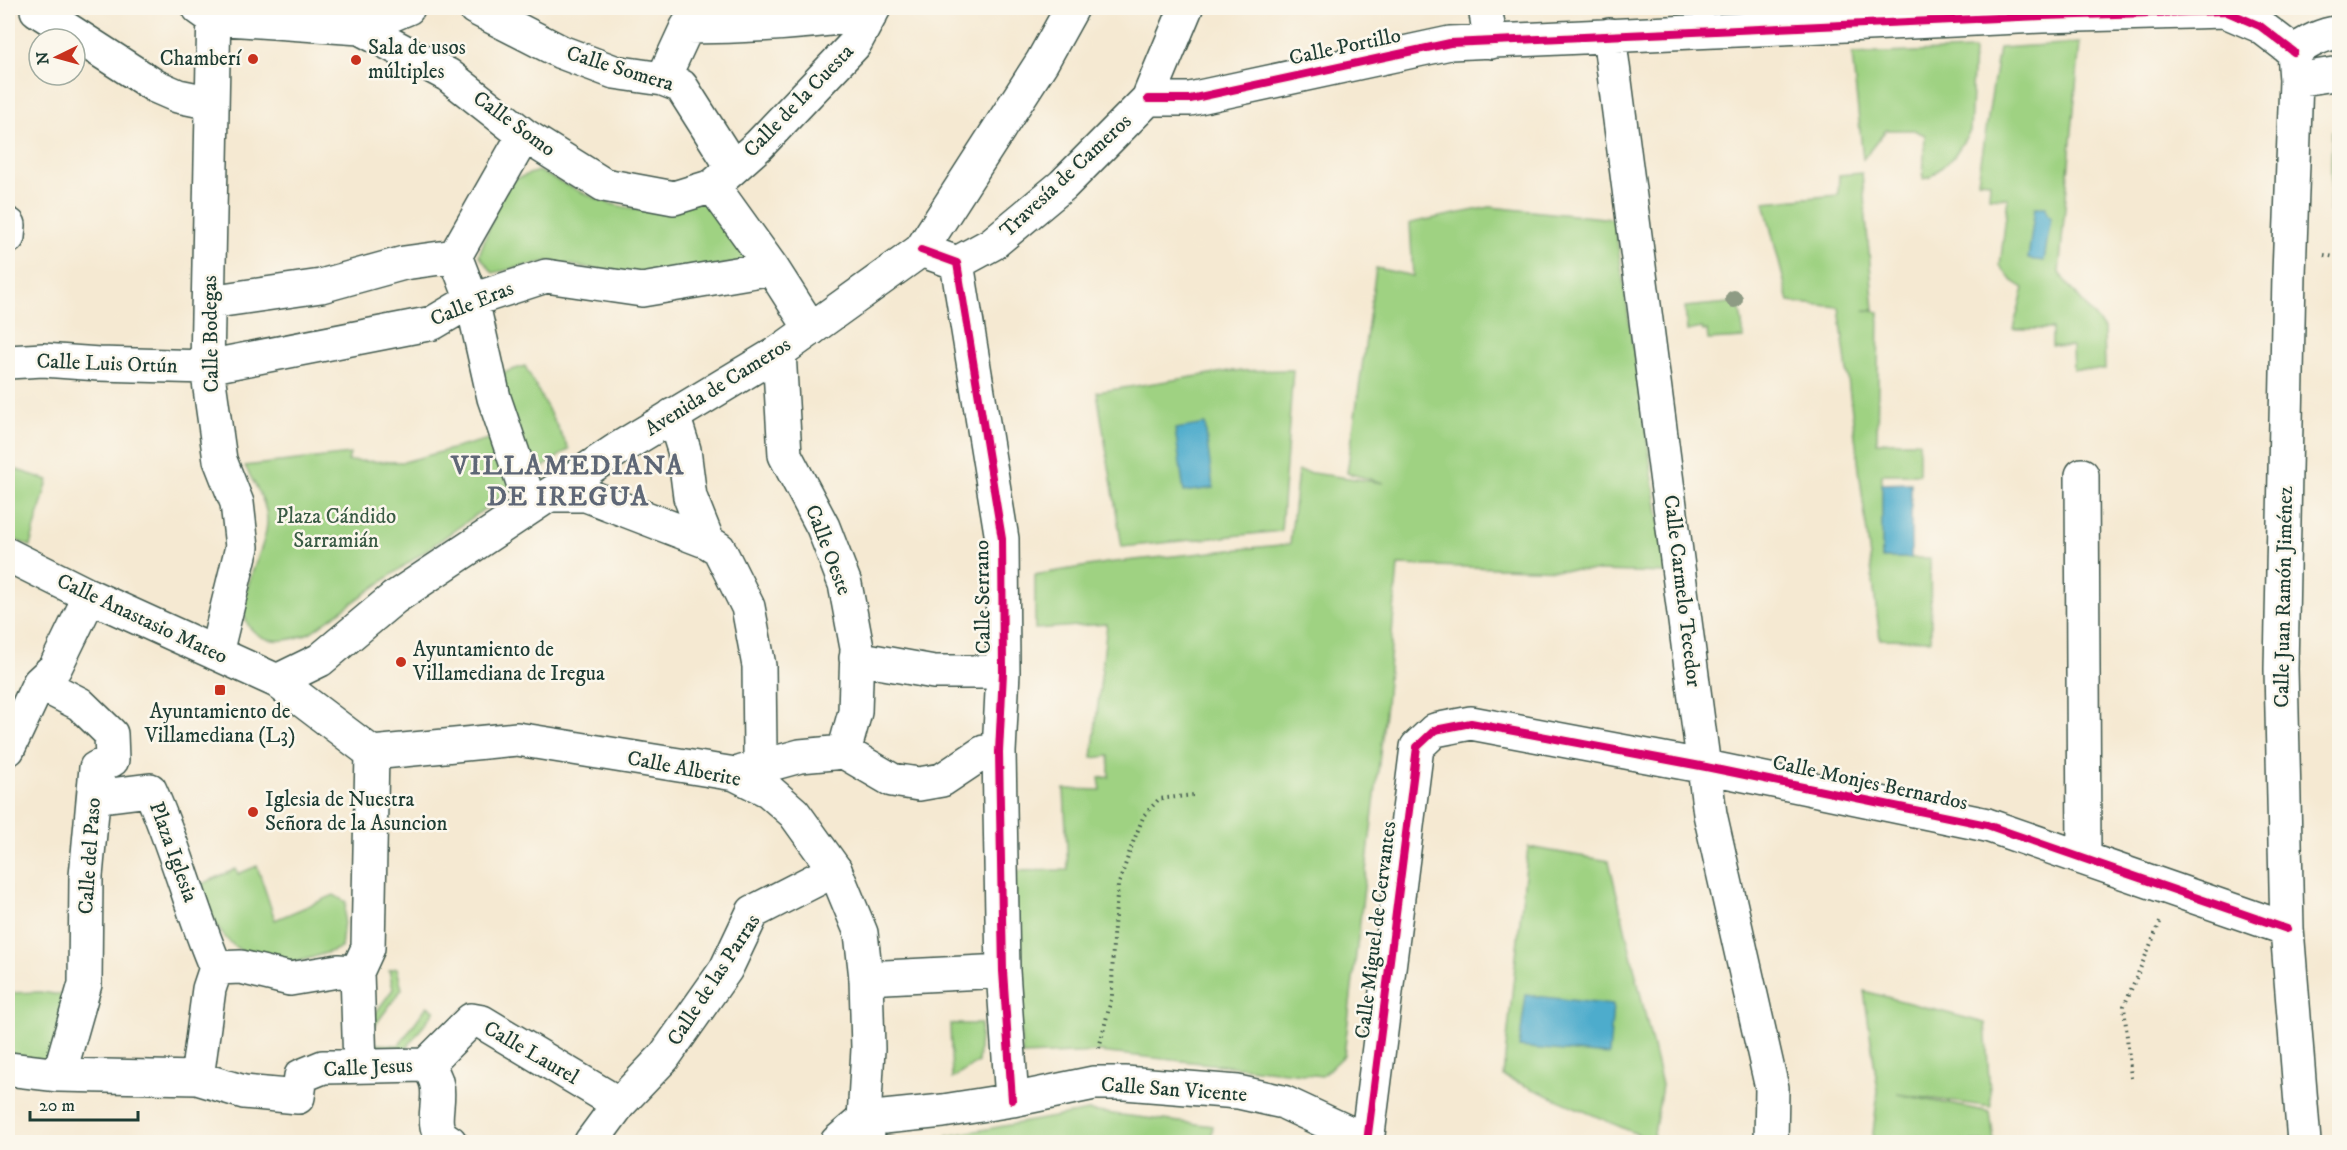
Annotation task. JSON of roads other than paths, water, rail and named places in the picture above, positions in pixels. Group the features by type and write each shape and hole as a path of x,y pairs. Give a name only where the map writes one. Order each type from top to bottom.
{"street":[{"path":"37,8 155,86 178,96 212,103"},
{"path":"360,28 408,8"},
{"name":"Calle Somera","path":"475,8 561,51 614,72 663,79 681,86 723,177 772,268"},
{"name":"Avenida de Cameros","path":"277,681 320,660 394,598 618,449 779,352 921,250 1042,62 1072,8"},
{"name":"Travesía de Cameros","path":"957,263 992,244 1063,185 1148,99 1186,8"},
{"path":"1485,8 1491,42"},
{"name":"Calle Bodegas","path":"208,11 212,103 207,367 220,460 237,503 242,547 216,653"},
{"name":"Calle Somo","path":"208,11 360,28 448,75 524,135 604,185 674,198 723,177"},
{"path":"663,79 687,27 752,27 814,22 873,11"},
{"name":"Calle de la Cuesta","path":"723,177 759,145 854,45 873,11"},
{"name":"Calle Portillo","path":"1148,99 1190,99 1450,44 2042,12 2225,11 2260,26 2295,66"},
{"path":"2340,32 2308,41 2295,66 2340,73"},
{"name":"Calle Carmelo Tecedor","path":"1609,35 1706,767 1710,814 1772,1088 1771,1143"},
{"name":"Calle Juan Ramón Jiménez","path":"2295,66 2281,669 2287,929 2304,1143"},
{"path":"455,256 524,135"},
{"path":"8,225 8,237"},
{"path":"921,250 957,263"},
{"path":"209,302 321,286 404,263 455,256"},
{"path":"455,256 472,300 494,398 540,500 586,495 708,542 719,549 748,607 759,666 760,751 749,770"},
{"name":"Calle Serrano","path":"957,263 1002,539 1003,672 999,752 1003,971 1012,1100"},
{"path":"772,268 811,329"},
{"name":"Calle Eras","path":"207,367 433,323 472,300 546,276 642,290 772,268"},
{"name":"Calle Oeste","path":"779,352 785,455 823,527 845,584 857,648 855,712 844,752"},
{"name":"Calle Luis Ortún","path":"8,362 43,360 207,367"},
{"path":"673,415 684,450 690,497 708,542"},
{"path":"2082,475 2084,858"},
{"name":"Calle Anastasio Mateo","path":"8,555 90,596 277,681"},
{"path":"8,749 39,683 55,668 90,596"},
{"path":"856,658 934,672 1003,672"},
{"path":"277,681 372,753 368,948 357,972 360,1066"},
{"name":"Calle del Paso","path":"39,683 80,704 111,734 112,760 96,768 86,876 85,984 59,1075"},
{"name":"Calle Monjes Bernardos","path":"1435,730 1471,723 1706,767 1987,825 2287,929"},
{"name":"Calle Miguel de Cervantes","path":"1368,1142 1417,747 1435,730"},
{"name":"Calle Alberite","path":"372,753 517,739 749,770 794,813 835,870 861,933 866,978 867,1131"},
{"path":"749,770 800,756 844,752 892,780 919,784 942,780 984,752 999,752"},
{"name":"Plaza Iglesia","path":"94,797 150,790 163,818 184,884 216,968"},
{"name":"Calle de las Parras","path":"591,1143 619,1104 664,1057 726,969 753,912 835,870"},
{"path":"197,1078 209,988 216,968 241,967 290,979 338,971 357,972"},
{"path":"866,978 1003,971"},
{"name":"Calle Laurel","path":"426,1065 471,1020 482,1022 619,1104"},
{"path":"426,1065 434,1073 439,1087 436,1129 443,1141"},
{"name":"Calle Jesus","path":"8,1069 59,1075 197,1078 244,1092 298,1097 301,1076 322,1067 426,1065"},
{"name":"Calle San Vicente","path":"867,1131 943,1111 1094,1083 1125,1083 1238,1092 1283,1102 1368,1142"},
{"path":"837,1143 867,1131"}],"water":[{"path":"2035,207 2046,207 2047,214 2051,217 2044,261 2028,259"},
{"path":"1205,424 1213,488 1184,492 1175,429"},
{"path":"1911,483 1911,558 1882,558 1882,484"},
{"path":"1526,995 1613,1005 1609,1055 1519,1047"}],"place":[{"name":"Chamberí","path":"253,59"},
{"name":"Sala de usos múltiples","path":"356,60"},
{"name":"Ayuntamiento de Villamediana de Iregua","path":"401,662"},
{"name":"Ayuntamiento de Villamediana (L3)","path":"220,690"},
{"name":"Iglesia de Nuestra Señora de la Asuncion","path":"253,812"}],"district":[{"name":"VILLAMEDIANA DE IREGUA","path":"568,482"}],"park label":[{"name":"Plaza Cándido Sarramián","path":"336,529"}]}
